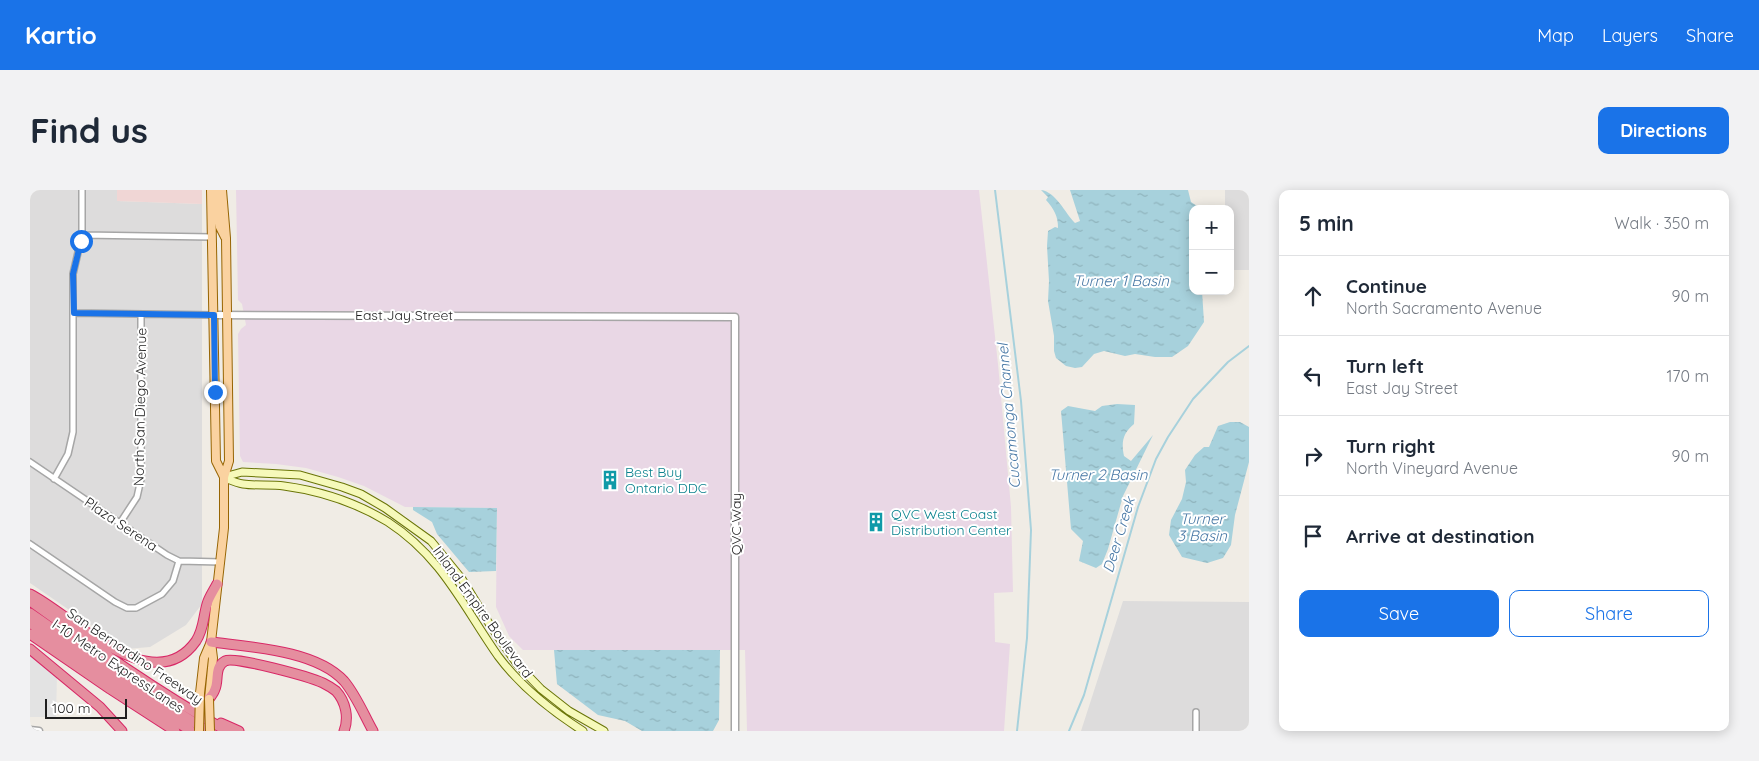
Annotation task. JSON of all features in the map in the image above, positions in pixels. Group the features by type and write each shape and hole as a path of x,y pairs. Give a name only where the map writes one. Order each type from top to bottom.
{"highway":[{"path":"30,594 120,652 139,660 154,662 170,660 180,656 196,641 202,630 207,603 217,584"},
{"name":"San Bernardino Freeway","path":"30,601 140,678 191,711 227,731"},
{"name":"I-10 Metro ExpressLanes","path":"30,613 128,681 209,731"},
{"name":"I-10 Metro ExpressLanes","path":"30,623 119,685 191,731"},
{"path":"30,634 110,689 176,731"},
{"path":"211,642 287,654 320,664 334,672 344,682 372,731"},
{"path":"30,649 100,707 122,731"},
{"path":"209,699 216,689 217,674 222,664 230,660 244,661 319,682 331,688 338,694 344,706 346,716 344,731"},
{"path":"191,711 239,731"}],"main road":[{"path":"211,190 216,461 224,477"},
{"path":"216,190 220,228 226,238"},
{"path":"209,731 209,699 213,658 211,642 224,528 224,477 229,461 226,238 222,190"},
{"name":"Inland Empire Boulevard","path":"224,477 242,472 300,475 361,494 385,508 431,542 447,559 462,579 503,645 517,664 541,689 569,711 604,731"},
{"name":"Inland Empire Boulevard","path":"224,477 242,484 275,485 318,492 343,500 388,523 409,538 432,559 453,585 498,655 530,692 554,713 583,731"},
{"path":"199,731 200,693 204,658 211,642"}],"street":[{"path":"54,479 68,454 73,432 73,274 82,236 82,190"},
{"path":"82,236 212,237"},
{"name":"East Jay Street","path":"74,313 141,315 735,317"},
{"name":"North San Diego Avenue","path":"120,523 137,497 141,479 141,315"},
{"name":"QVC Way","path":"735,317 735,731"},
{"name":"Plaza Serena","path":"30,462 167,555 179,561 220,562"},
{"path":"30,544 115,602 127,608 136,608 166,591 173,581 179,561"},
{"path":"1196,712 1196,731"},
{"path":"30,730 39,731"}],"shaded area":[{"path":"30,190 117,190 118,201 202,204 202,604 186,625 150,647 126,649 30,583"},
{"path":"117,190 202,190 202,204 117,201"},
{"path":"236,190 979,190 1011,507 1013,592 994,593 995,642 1010,644 1004,731 747,731 745,650 523,650 509,636 496,607 497,508 405,507 364,486 306,468 243,462 240,456 238,334 246,325 242,304 238,300"},
{"path":"1225,190 1249,190 1249,270 1234,270 1234,205 1225,205"},
{"path":"1123,601 1249,602 1249,731 1081,731"},
{"path":"30,654 57,676 56,717 30,717"}],"water":[{"name":"Turner 1 Basin","path":"1041,190 1056,199 1075,223 1080,221 1070,190 1188,190 1191,202 1196,205 1189,205 1189,295 1202,295 1204,322 1188,346 1172,357 1135,354 1125,356 1104,351 1094,354 1082,367 1075,368 1066,366 1056,358 1048,301 1047,246 1048,231 1055,227 1058,228 1058,224 1055,213 1046,200 1048,197"},
{"name":"Turner 2 Basin","path":"1117,404 1135,405 1134,424 1127,431 1124,438 1124,456 1131,461 1153,435 1123,496 1102,564 1096,568 1079,561 1083,541 1071,529 1061,411 1068,406 1095,411 1102,406"},
{"name":"Turner 3 Basin","path":"1230,422 1240,422 1249,427 1249,462 1235,515 1231,545 1223,558 1207,563 1182,557 1169,535 1171,520 1182,499 1186,482 1185,470 1195,455 1204,447 1209,447 1218,426"},
{"path":"413,507 497,508 496,571 469,572 437,534 432,522 413,510"},
{"path":"554,650 720,650 719,720 713,731 642,731 625,721 598,715 557,684"}],"waterway":[{"name":"Cucamonga Channel","path":"995,190 1021,401 1031,530 1027,638 1017,731"},
{"name":"Deer Creek","path":"1069,731 1084,695 1138,507 1156,459 1193,399 1228,362 1249,346"}],"place":[{"name":"Best Buy Ontario DDC","path":"610,480"},
{"name":"QVC West Coast Distribution Center","path":"876,522"}],"route":[{"path":"81,241 73,274 74,313 214,315 215,392"}]}
